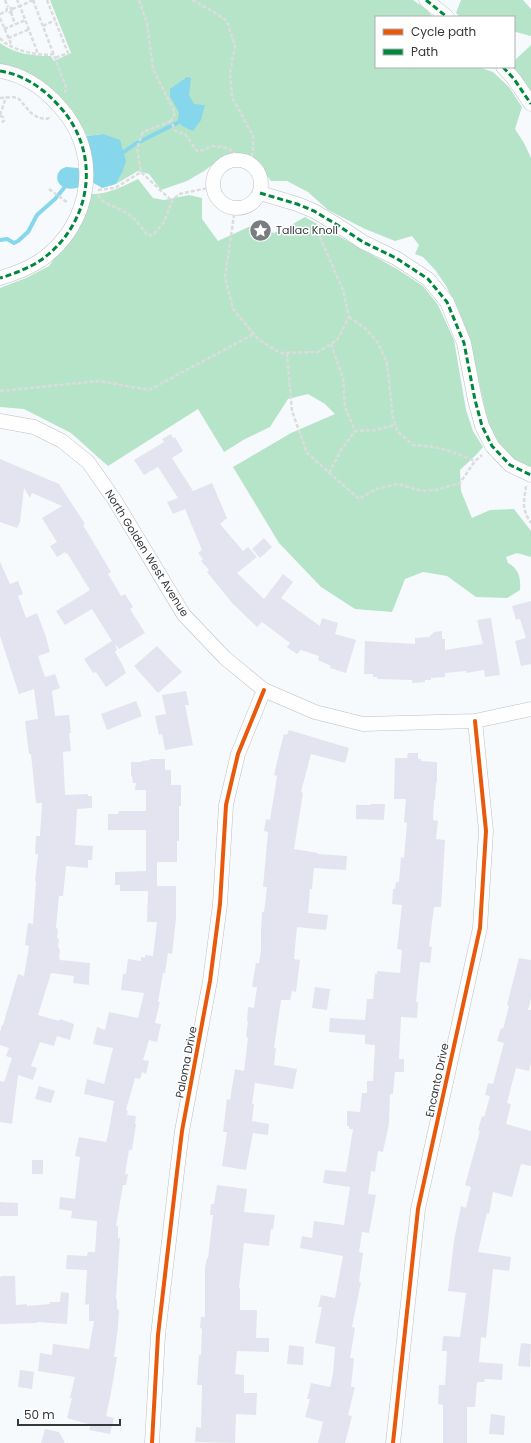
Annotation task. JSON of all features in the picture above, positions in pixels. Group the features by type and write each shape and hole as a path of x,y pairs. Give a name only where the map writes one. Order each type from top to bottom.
{"street":[{"path":"426,0 446,16"},
{"path":"504,68 514,79 531,104"},
{"path":"0,71 9,72 33,83 50,96 62,109 76,130 83,146 87,171 86,191 75,222 60,243 41,260 15,273 0,278"},
{"path":"228,161 242,161 257,169 261,177 262,185 256,200 243,208 227,206 220,202 213,187 213,179 216,172 228,161"},
{"path":"260,193 297,204 314,211 357,239 396,258 428,279 447,302 464,343 475,400 482,426 492,446 510,465 529,474"},
{"name":"North Golden West Avenue","path":"0,421 34,427 62,441 88,462 114,499 184,615 225,658 264,690 315,712 363,724 475,721 531,709"},
{"name":"Paloma Drive","path":"152,1443 158,1335 181,1137 210,981 220,904 226,806 238,754 264,690"},
{"name":"Encanto Drive","path":"393,1443 418,1209 480,928 486,831 475,721"}],"path":[{"path":"5,0 15,24"},
{"path":"18,0 38,54"},
{"path":"0,14 8,9 12,9 33,0 66,87 62,109 47,119 40,118 31,113 19,99 6,97 0,98"},
{"path":"47,0 68,52 55,58"},
{"path":"139,0 147,23 152,69 175,113 171,122 175,132 185,134 197,151 213,146 228,148 242,161 253,154 253,136 232,97 230,73 235,46 227,21 192,0"},
{"path":"0,18 12,46"},
{"path":"4,29 26,20"},
{"path":"42,26 55,20"},
{"path":"8,38 30,29"},
{"path":"0,38 3,42 16,49 38,54 54,54"},
{"path":"0,123 4,119 0,115 6,97"},
{"path":"171,122 143,132 136,148 141,172 172,201"},
{"path":"141,172 115,188 96,191 100,199 124,211 133,218 147,235 153,236 164,222 172,201 179,194 213,187"},
{"path":"50,189 61,198"},
{"path":"235,208 225,278 232,309 258,339 280,353 318,352 338,340 349,317 343,290 315,227"},
{"path":"349,317 365,328 377,341 387,363 393,419 398,432 413,445 434,447 450,451 475,461"},
{"path":"0,391 99,381 149,390 254,334"},
{"path":"331,344 343,378 345,407 355,431"},
{"path":"287,352 292,411 307,452 360,499 376,489 398,484 422,491 436,490 460,483 475,461 492,446"},
{"path":"355,431 376,430 395,425"},
{"path":"329,473 341,450 355,431"},
{"path":"529,474 523,505 527,517 531,523"}],"green space":[{"path":"50,0 413,0 427,10 432,16 375,16 375,68 481,68 493,72 509,87 522,107 515,129 531,158 531,467 519,463 499,446 491,433 469,337 458,309 436,271 423,257 415,254 419,245 412,236 395,241 365,229 328,210 308,192 287,181 271,181 258,164 247,154 227,154 204,171 187,181 161,190 149,174 138,171 116,184 122,173 103,134 87,136 78,121 0,65 0,43 12,50 25,54 51,56 54,61 71,53"},
{"path":"461,0 523,0 531,9 531,36 515,33 515,16 459,16 456,13"},
{"path":"531,45 531,94 513,69 515,68 516,59"},
{"path":"138,179 153,198 164,200 189,195 202,198 202,219 218,241 253,225 274,233 305,217 397,269 423,286 438,305 454,340 466,410 473,431 483,447 460,470 461,491 472,518 490,510 514,509 531,531 531,557 517,553 506,557 508,563 517,571 520,582 520,590 507,598 476,597 447,576 423,572 405,579 392,612 355,609 321,587 279,543 233,467 291,433 335,414 325,404 308,394 288,399 270,427 245,439 224,452 198,409 108,466 71,433 24,409 0,407 0,288 26,278 49,266 69,237 89,194 108,192"}],"water":[{"path":"187,77 191,78 189,95 194,104 205,105 201,120 193,131 182,126 178,120 179,112 170,97 170,89"},
{"path":"103,134 120,140 126,161 116,184 102,188 92,182 87,136"},
{"path":"66,167 78,168 81,173 82,186 74,189 62,186 57,178 61,170"}],"building":[{"path":"171,434 173,438 175,437 183,451 172,458 193,491 212,483 227,518 220,524 243,551 248,547 257,557 237,573 264,599 283,574 293,582 281,598 320,626 322,618 338,623 335,634 356,640 346,673 330,668 331,666 318,660 319,656 301,650 297,654 287,647 290,643 262,622 257,627 232,603 207,572 209,570 201,561 203,559 198,553 202,550 185,509 173,514 167,502 178,498 158,467 144,475 134,460 164,442 162,439"},
{"path":"0,459 59,484 85,524 83,525 111,572 108,574 121,596 125,594 133,607 130,609 145,633 119,649 115,644 117,650 115,652 126,673 106,687 96,672 93,673 84,659 112,641 92,609 65,625 56,611 90,590 67,553 65,554 65,552 57,557 50,546 57,542 42,518 62,506 32,493 30,498 24,488 20,522 17,528 0,522"},
{"path":"264,538 272,547 260,558 252,549"},
{"path":"0,562 10,584 18,581 23,594 18,596 26,618 37,613 46,637 50,652 38,656 45,677 55,674 60,688 52,691 55,716 69,715 71,751 63,752 65,795 88,794 88,796 92,796 92,808 77,809 75,845 93,846 92,860 88,860 88,868 66,866 63,896 59,896 56,928 58,929 57,938 59,939 58,947 60,950 60,960 90,963 89,985 73,983 74,976 51,973 38,1015 59,1021 60,1019 74,1024 70,1040 57,1036 54,1046 40,1042 31,1066 37,1068 33,1080 18,1075 12,1124 0,1122 0,1081 4,1082 12,1058 6,1056 9,1048 0,1045 0,1032 18,974 24,976 29,946 25,945 28,923 33,924 38,854 35,854 36,836 40,836 42,803 36,803 31,754 29,754 25,721 38,719 34,689 19,694 0,636"},
{"path":"531,601 531,664 521,666 515,641 526,638 520,619 516,620 512,606"},
{"path":"491,618 500,675 485,677 484,670 466,673 466,671 445,673 445,677 431,678 431,680 425,680 425,682 412,683 412,680 377,679 377,677 373,677 373,674 364,674 365,641 415,644 415,638 429,637 434,632 442,631 442,639 445,639 445,650 483,644 477,620"},
{"path":"157,646 182,672 158,693 134,666"},
{"path":"186,691 189,705 185,705 193,745 165,750 162,734 159,735 155,716 166,714 162,695"},
{"path":"136,701 142,716 107,730 101,714"},
{"path":"289,730 349,748 345,763 311,754 301,792 303,793 294,849 318,853 317,854 347,856 346,870 314,868 308,913 328,915 326,930 297,927 294,959 300,960 296,992 292,991 290,1000 281,1000 274,1048 276,1048 274,1065 297,1069 293,1089 255,1083 252,1104 254,1104 252,1121 269,1124 268,1135 253,1133 246,1170 222,1166 227,1132 223,1132 227,1099 230,1100 235,1069 244,1071 248,1038 246,1037 248,1007 254,1008 257,987 252,987 256,963 259,963 261,950 262,912 264,912 267,887 263,887 268,832 264,831 266,819 270,820 277,776 274,775 280,749 284,734 287,735"},
{"path":"408,753 418,753 418,759 421,759 421,761 437,762 437,782 433,820 438,821 436,839 445,840 441,907 434,907 429,946 432,947 430,963 420,962 416,1002 418,1002 417,1018 401,1017 399,1059 404,1059 404,1072 395,1072 393,1094 390,1094 389,1123 383,1152 378,1151 375,1172 371,1171 368,1194 376,1195 369,1233 362,1232 359,1252 363,1253 359,1282 361,1282 352,1327 355,1328 350,1358 354,1358 351,1387 355,1387 348,1415 352,1416 345,1443 318,1443 323,1422 305,1417 310,1399 307,1399 311,1383 330,1387 333,1374 335,1347 315,1343 322,1307 318,1307 321,1295 335,1298 343,1256 300,1248 302,1236 312,1238 314,1221 344,1225 350,1187 323,1183 325,1170 346,1172 353,1129 349,1129 349,1126 347,1126 347,1111 360,1112 362,1093 367,1093 367,1081 373,1081 375,1045 365,1044 365,1035 329,1032 330,1018 365,1020 367,999 373,999 375,974 377,974 377,971 400,973 402,950 397,949 402,905 392,904 393,889 395,889 396,882 399,882 401,857 404,858 407,823 404,822 406,799 394,799 395,758 407,758"},
{"path":"150,759 165,759 165,770 171,770 171,785 181,785 177,862 157,862 157,886 176,886 176,919 172,954 168,953 158,1002 160,1002 155,1023 161,1024 157,1042 149,1040 143,1060 149,1061 146,1074 142,1072 140,1079 135,1078 126,1110 128,1111 127,1115 136,1116 136,1124 132,1150 129,1150 125,1174 128,1174 126,1185 123,1185 116,1226 118,1226 118,1238 120,1238 116,1299 117,1309 119,1310 114,1357 117,1357 106,1416 114,1418 110,1434 89,1430 91,1425 67,1418 75,1377 38,1371 40,1353 52,1355 53,1344 89,1349 94,1321 89,1321 89,1304 85,1305 87,1270 66,1269 67,1255 87,1256 88,1252 95,1252 97,1221 71,1218 72,1211 59,1209 60,1197 75,1199 80,1157 75,1156 79,1137 106,1142 108,1135 114,1101 84,1094 87,1079 104,1084 113,1048 93,1044 97,1027 105,1030 109,1012 138,1018 144,993 121,990 123,974 126,974 128,959 141,961 141,957 145,958 145,955 153,956 157,922 147,922 148,891 120,891 120,885 115,885 115,872 146,871 146,830 108,830 108,814 118,814 119,811 146,811 146,790 135,790 136,783 133,783 131,776 131,762 142,762"},
{"path":"385,804 384,820 356,819 356,805"},
{"path":"519,958 531,960 531,999 528,1010 531,1010 531,1063 529,1071 516,1068 507,1103 511,1104 506,1124 531,1131 531,1166 521,1164 512,1197 493,1192 489,1214 487,1213 478,1252 511,1257 509,1271 493,1269 486,1338 481,1337 479,1362 503,1364 502,1380 485,1379 484,1382 477,1382 475,1407 467,1407 467,1443 443,1443 443,1405 438,1404 439,1385 445,1385 447,1351 442,1351 443,1337 460,1337 466,1293 448,1291 454,1241 461,1206 466,1208 471,1187 465,1185 480,1131 478,1130 482,1116 484,1117 490,1096 485,1095 488,1083 493,1084 504,1043 497,1041 501,1028 503,1029 509,1006 507,1005"},
{"path":"315,987 330,989 327,1010 312,1008"},
{"path":"39,1086 55,1091 51,1103 35,1099"},
{"path":"32,1160 43,1160 43,1174 32,1174"},
{"path":"217,1185 247,1189 244,1212 275,1215 273,1229 271,1229 269,1246 244,1243 239,1288 240,1310 257,1311 256,1338 269,1338 269,1352 237,1351 235,1374 244,1375 244,1393 257,1393 256,1415 236,1414 235,1443 195,1442 196,1427 201,1428 202,1385 197,1385 199,1355 201,1355 201,1317 205,1317 205,1268 208,1258 213,1215 210,1215 211,1204 214,1204"},
{"path":"0,1202 18,1203 18,1216 0,1216"},
{"path":"15,1276 16,1305 27,1304 27,1306 50,1304 50,1302 60,1302 61,1292 69,1293 67,1324 37,1322 0,1324 0,1277"},
{"path":"521,1343 531,1344 530,1367 518,1366"},
{"path":"289,1345 304,1347 303,1365 287,1364"},
{"path":"20,1370 34,1372 32,1389 18,1387"},
{"path":"491,1414 505,1416 504,1435 489,1434"},
{"path":"45,1429 59,1432 65,1443 41,1443"}],"waterway":[{"path":"124,152 135,144 179,122"},
{"path":"0,240 7,239 14,243 18,241 28,232 37,215 55,199 64,188"}],"marked path":[{"path":"426,0 446,16"},
{"path":"504,68 514,79 531,104"},
{"path":"0,71 9,73 32,83 40,88 59,106 73,124 82,144 86,165 86,186 81,207 72,227 58,245 41,260 11,275 0,278"},
{"path":"260,193 297,204 314,211 363,242 396,258 428,279 447,302 464,343 475,400 482,426 492,446 510,465 531,475"}],"cycle path":[{"path":"152,1443 158,1335 182,1131 210,981 220,904 226,805 238,754 264,690"},
{"path":"393,1443 418,1209 480,928 486,831 475,721"}],"place":[{"name":"Tallac Knoll","path":"261,230"}]}
